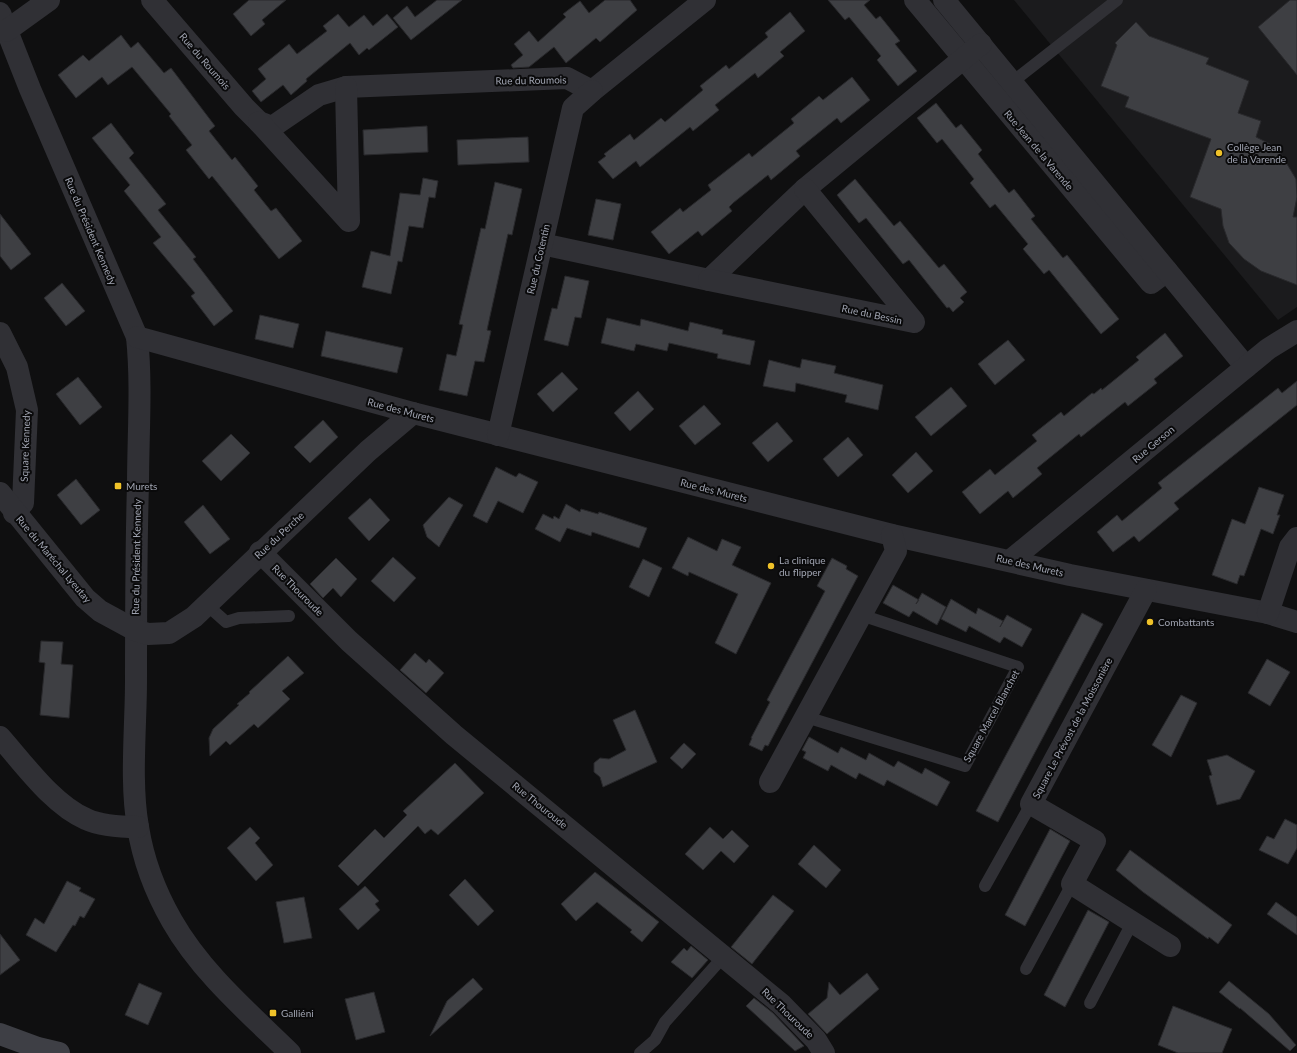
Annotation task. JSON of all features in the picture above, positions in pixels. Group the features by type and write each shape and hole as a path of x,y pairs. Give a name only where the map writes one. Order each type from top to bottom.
{"street":[{"path":"3,22 47,0"},
{"name":"Rue du Roumois","path":"152,0 259,122 349,221 346,87"},
{"path":"592,90 705,0"},
{"name":"Rue Jean de la Varende","path":"915,0 1151,283 1167,272"},
{"name":"Rue Jean de la Varende","path":"944,0 1246,367"},
{"name":"Rue du Président Kennedy","path":"3,22 137,337 138,435 135,630 135,789 138,827 148,866 160,898 184,940 214,978 290,1053"},
{"path":"709,280 805,189 981,44"},
{"name":"Rue du Roumois","path":"259,122 272,127 319,95 346,87 567,78 592,90"},
{"name":"Rue du Cotentin","path":"498,435 573,108 592,90"},
{"name":"Rue du Bessin","path":"542,244 914,322 805,189"},
{"name":"Rue Gerson","path":"1011,560 1268,349 1297,331"},
{"name":"Square Kennedy","path":"0,333 17,367 27,410 23,503 14,513"},
{"name":"Rue des Murets","path":"137,337 413,413 892,535 1146,590 1268,613 1297,622"},
{"name":"Rue du Perche","path":"135,630 148,634 169,633 194,617 260,552 374,446 413,413"},
{"name":"Rue du Maréchal Lyeutay","path":"0,493 14,513 85,598 100,611 135,630"},
{"path":"770,782 896,551 892,535"},
{"path":"1268,613 1290,547 1297,538"},
{"name":"Rue Thouroude","path":"260,552 350,641 454,734 781,1004 816,1040 824,1053"},
{"name":"Square Le Prévost de la Moissonière","path":"1072,884 1095,841 1031,804 1146,590"},
{"path":"0,737 49,791 69,810 87,820 95,822 117,826 138,827"},
{"path":"1072,884 1170,946"},
{"path":"0,1034 42,1051 59,1053"}],"lane":[{"path":"1011,83 1117,0"},
{"path":"207,605 226,622 239,618 289,616"},
{"name":"Square Marcel Blanchet","path":"806,717 965,766 1018,667 861,615"},
{"path":"985,886 1031,804"},
{"path":"1026,969 1072,884"},
{"path":"1090,1003 1132,923"},
{"path":"640,1053 654,1040 665,1022 724,956"}],"shaded area":[{"name":"Collège Jean de la Varende","path":"1014,0 1297,0 1297,307 1278,320"}],"building":[{"path":"249,0 286,0 262,20 265,24 251,36 233,14"},
{"path":"437,0 462,0 411,40 393,18 407,6 415,17"},
{"path":"605,0 630,0 637,10 600,42 596,38 566,63 554,47 529,67 513,68 511,65 523,55 514,44 529,31 538,42 566,17 563,14 580,1 589,13"},
{"path":"828,0 870,0 864,5 876,19 880,16 900,41 895,44 917,71 898,86 877,60 881,56 849,17 845,20"},
{"path":"1290,0 1297,0 1297,75 1258,27"},
{"path":"790,12 805,31 780,52 784,56 758,78 755,73 715,105 719,110 693,131 690,127 640,167 636,161 613,179 598,162 606,156 604,154 630,134 634,140 661,118 665,122 703,90 700,86 726,65 729,69 768,37 765,33"},
{"path":"338,14 349,27 364,15 373,26 387,14 398,27 369,50 367,48 359,55 350,43 306,79 307,81 291,95 283,85 261,102 252,91 266,79 258,69 289,44 297,54 327,31 323,26"},
{"path":"1136,22 1149,36 1209,58 1206,64 1249,81 1238,113 1261,121 1256,137 1270,144 1281,154 1296,179 1297,197 1293,217 1297,217 1297,285 1261,271 1244,259 1229,243 1223,226 1221,209 1190,197 1211,139 1125,107 1129,97 1101,86 1117,45 1115,43"},
{"path":"121,35 131,48 138,42 164,73 171,68 215,126 209,131 232,160 235,157 258,186 254,190 271,211 276,208 302,241 279,259 212,176 209,179 186,150 192,145 169,116 171,114 132,67 108,85 102,77 76,98 58,75 83,55 89,61"},
{"path":"852,77 870,100 841,123 837,118 796,151 800,156 771,180 768,175 733,203 729,207 732,211 702,236 698,231 669,254 651,232 680,208 683,212 711,190 708,185 749,153 752,157 794,123 791,119 819,96 823,100"},
{"path":"936,103 956,128 961,124 982,150 978,154 1009,193 1014,189 1035,216 1031,219 1063,258 1067,255 1119,319 1101,334 1049,270 1044,274 1023,249 1028,244 995,204 990,208 970,183 974,179 942,139 937,143 917,118"},
{"path":"111,123 134,153 129,158 166,204 158,210 196,257 193,259 233,311 214,326 191,296 195,293 153,243 161,237 124,191 130,185 92,138"},
{"path":"427,126 428,152 364,155 363,130"},
{"path":"528,137 529,162 458,165 457,140"},
{"path":"423,178 438,181 435,198 429,197 423,228 409,226 402,262 398,261 391,294 362,287 371,251 390,256 400,193 420,195"},
{"path":"855,179 894,226 900,221 939,268 944,264 967,292 960,298 964,302 953,312 949,307 947,308 909,260 903,264 866,218 859,223 837,195"},
{"path":"495,182 522,189 512,235 508,234 487,330 491,331 484,362 475,361 467,396 439,390 447,354 456,356 463,325 459,324 481,228 485,229"},
{"path":"596,199 621,204 613,240 588,235"},
{"path":"0,214 31,254 11,270 0,256"},
{"path":"565,276 589,281 581,318 575,317 568,346 544,340 552,308 557,309"},
{"path":"62,283 85,311 66,326 44,298"},
{"path":"260,315 299,324 293,348 255,339"},
{"path":"607,318 640,326 641,319 688,331 690,322 723,330 722,334 755,341 750,365 717,358 718,354 669,343 667,351 636,344 634,351 601,343"},
{"path":"326,331 403,348 397,373 321,356"},
{"path":"1165,333 1183,356 1154,379 1157,383 1128,406 1125,402 1081,437 1079,434 1037,468 1042,474 1013,498 1008,491 980,514 962,492 990,469 995,475 1037,441 1032,435 1061,412 1064,416 1092,393 1094,394 1101,388 1102,390 1139,360 1136,357"},
{"path":"1008,340 1025,360 995,385 978,364"},
{"path":"802,359 836,366 834,373 883,385 878,410 845,402 847,395 796,383 795,392 763,386 769,360 800,368"},
{"path":"562,372 578,389 553,412 537,394"},
{"path":"78,377 102,407 80,425 56,394"},
{"path":"1297,381 1297,405 1174,503 1179,509 1139,542 1134,536 1113,552 1097,532 1117,515 1122,521 1162,488 1158,483 1278,388 1282,393"},
{"path":"951,387 967,406 931,436 915,417"},
{"path":"638,391 654,409 630,431 614,413"},
{"path":"704,405 721,424 695,445 679,426"},
{"path":"323,420 338,437 310,463 294,447"},
{"path":"777,422 793,441 768,462 752,443"},
{"path":"231,434 250,453 221,481 202,461"},
{"path":"848,437 863,455 838,477 823,459"},
{"path":"916,452 933,471 908,493 892,475"},
{"path":"496,467 516,477 519,473 538,482 523,513 498,501 487,523 473,516"},
{"path":"76,479 100,510 81,525 57,495"},
{"path":"1259,487 1284,495 1277,515 1280,515 1273,534 1261,529 1244,576 1240,575 1237,584 1212,575 1232,519 1245,524"},
{"path":"449,497 463,505 439,547 427,537 423,525"},
{"path":"370,498 390,520 369,541 348,518"},
{"path":"566,504 580,512 581,509 598,514 599,512 647,528 639,548 592,532 591,536 567,528 560,542 535,529 543,514 553,519 554,516 559,519"},
{"path":"203,505 230,539 210,554 184,522"},
{"path":"688,537 717,551 722,539 741,547 732,565 771,583 736,654 715,643 738,594 689,572 688,576 672,568"},
{"path":"393,557 416,578 394,602 371,581"},
{"path":"336,558 357,579 341,597 333,588 323,598 310,584"},
{"path":"832,558 847,566 846,569 858,576 768,746 765,745 762,751 749,745 751,738 770,702 767,700 825,591 817,586"},
{"path":"643,559 662,568 649,597 629,587"},
{"path":"893,585 918,600 922,593 946,607 937,625 913,611 909,617 883,603"},
{"path":"951,599 976,614 978,608 1003,621 1000,627 1007,615 1032,629 1022,647 1004,637 1000,643 969,626 966,632 941,619"},
{"path":"1082,613 1103,624 998,822 976,811"},
{"path":"41,641 63,642 61,664 73,665 69,718 40,715 45,663 39,662"},
{"path":"415,653 426,663 429,659 444,673 426,693 400,670"},
{"path":"288,656 304,673 282,691 290,699 258,728 254,724 230,745 226,741 210,756 209,738 213,729 239,705 237,704 250,693 249,692"},
{"path":"1267,659 1290,672 1270,706 1248,693"},
{"path":"1181,695 1197,703 1171,757 1152,745"},
{"path":"635,710 657,762 603,787 600,777 594,772 594,763 600,758 609,759 626,750 613,720"},
{"path":"809,737 838,753 841,747 866,760 869,753 894,767 898,761 922,774 925,768 950,782 937,806 887,780 884,786 859,773 856,779 831,765 828,771 803,758 806,752 802,750"},
{"path":"684,743 696,754 682,769 670,758"},
{"path":"1227,755 1255,771 1240,799 1217,805 1209,776 1212,775 1207,760"},
{"path":"455,763 484,793 438,835 431,829 425,834 418,826 358,886 338,866 375,829 384,838 407,815 403,811"},
{"path":"1285,819 1297,825 1297,848 1288,864 1259,850 1267,836 1274,839"},
{"path":"250,827 260,838 255,843 273,865 256,881 227,848"},
{"path":"710,827 723,839 732,830 749,846 734,863 721,851 703,870 685,854"},
{"path":"1050,829 1070,841 1025,926 1005,915"},
{"path":"814,845 841,870 826,888 798,864"},
{"path":"1130,850 1232,925 1218,944 1209,937 1208,939 1143,892 1116,870"},
{"path":"595,872 659,922 642,942 630,932 632,930 597,902 576,921 561,904"},
{"path":"465,879 494,911 478,926 449,895"},
{"path":"67,881 81,888 79,891 95,899 84,918 80,916 75,926 73,925 56,952 26,935 35,918 44,924"},
{"path":"365,886 379,901 375,904 380,910 358,930 339,909"},
{"path":"773,895 794,911 752,964 731,947"},
{"path":"304,897 312,938 284,943 276,902"},
{"path":"1276,902 1297,917 1297,935 1267,914"},
{"path":"1088,910 1109,922 1065,1007 1044,995"},
{"path":"0,934 20,960 0,975"},
{"path":"691,946 708,960 692,978 671,962 684,948 687,951"},
{"path":"867,973 879,989 827,1034 808,1014 827,998 829,982 840,995"},
{"path":"473,978 483,989 430,1036 447,1001"},
{"path":"1229,981 1269,1014 1296,1045 1290,1051 1219,992"},
{"path":"139,983 162,993 148,1025 125,1015"},
{"path":"374,992 385,1032 356,1040 345,999"},
{"path":"754,998 773,1013 804,1046 795,1051 746,1006"},
{"path":"1173,1006 1232,1029 1222,1053 1178,1053 1158,1045"}],"place":[{"name":"Collège Jean de la Varende","path":"1219,153"},
{"name":"Murets","path":"118,486"},
{"name":"La clinique du flipper","path":"771,566"},
{"name":"Combattants","path":"1150,622"},
{"name":"Galliéni","path":"273,1013"}]}
